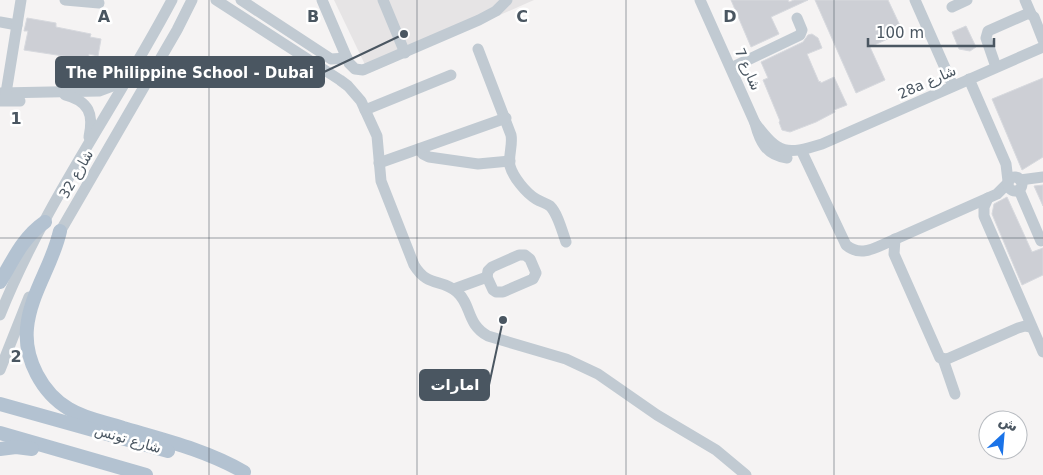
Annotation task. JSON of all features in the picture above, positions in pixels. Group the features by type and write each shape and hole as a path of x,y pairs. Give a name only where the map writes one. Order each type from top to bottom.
{"main road":[{"path":"0,282 23,242 36,228 45,222"},
{"path":"60,231 53,257 31,308 27,327 26,337 30,358 44,386 59,402 79,414 200,450 250,473"},
{"name":"شارع تونس","path":"0,404 250,473"},
{"path":"0,433 146,475"},
{"path":"0,449 16,447 61,451"}],"street":[{"path":"21,0 2,96 91,92 108,88 122,79 134,66"},
{"path":"65,0 99,4"},
{"name":"شارع 32","path":"0,315 14,282 45,222 172,0"},
{"name":"شارع 32","path":"0,370 32,289 60,231 177,30 192,0"},
{"path":"216,0 340,80 355,93 377,136 381,182 414,265 427,280 454,289 464,301 474,324 483,333 566,359 598,374 657,415 709,445 746,475"},
{"path":"240,0 331,59 347,58"},
{"path":"322,0 347,58 352,66 364,70 479,20 496,10 507,0"},
{"path":"383,0 405,53"},
{"name":"شارع 7","path":"700,0 755,124"},
{"path":"914,0 953,86"},
{"path":"952,7 967,0"},
{"path":"1025,0 1043,40"},
{"path":"996,67 986,33 1026,14 1031,14"},
{"path":"731,68 800,35 802,30 797,18"},
{"path":"0,22 17,25"},
{"name":"28a شارع","path":"755,124 761,141 771,153 786,158 803,154 1043,47"},
{"path":"478,50 506,118 512,139 510,161 514,173 530,194 553,210 566,242"},
{"path":"365,110 451,75"},
{"path":"969,79 1041,240"},
{"path":"54,93 75,98 87,108 92,123 88,146"},
{"path":"379,162 506,118"},
{"name":"28a شارع","path":"755,124 771,143 786,151 803,150 822,144"},
{"path":"418,149 422,154 429,157 474,164 510,161"},
{"path":"803,154 848,247 856,251 865,252 988,198 1014,182 1043,177"},
{"path":"988,198 984,207 984,216 1043,352"},
{"path":"895,240 894,254 937,353 943,359 955,394"},
{"path":"454,289 487,277"},
{"path":"943,359 947,359 1018,328 1031,326"}],"shaded area":[{"path":"334,0 534,0 369,73"}],"building":[{"path":"731,0 788,0 789,2 808,0 771,17 779,34 751,47"},
{"path":"815,0 888,0 903,32 870,47 885,80 856,93"},
{"path":"27,18 56,23 56,27 91,34 90,37 101,39 98,56 89,54 88,64 79,63 79,60 69,59 70,57 24,50 28,31 24,31"},
{"path":"966,26 976,47 970,51 959,49 952,32"},
{"path":"812,34 818,38 822,48 807,54 819,82 821,83 834,77 847,105 834,110 835,112 816,122 790,132 782,130 763,80 768,78 761,62 803,42 808,35"},
{"path":"1043,78 1043,157 1022,170 992,99"},
{"path":"1043,185 1043,206 1034,186"},
{"path":"1007,197 1032,252 1043,248 1043,275 1022,285 992,214 994,204"}],"place":[{"name":"The Philippine School - Dubai","path":"404,34"},
{"name":"امارات","path":"503,320"}]}
